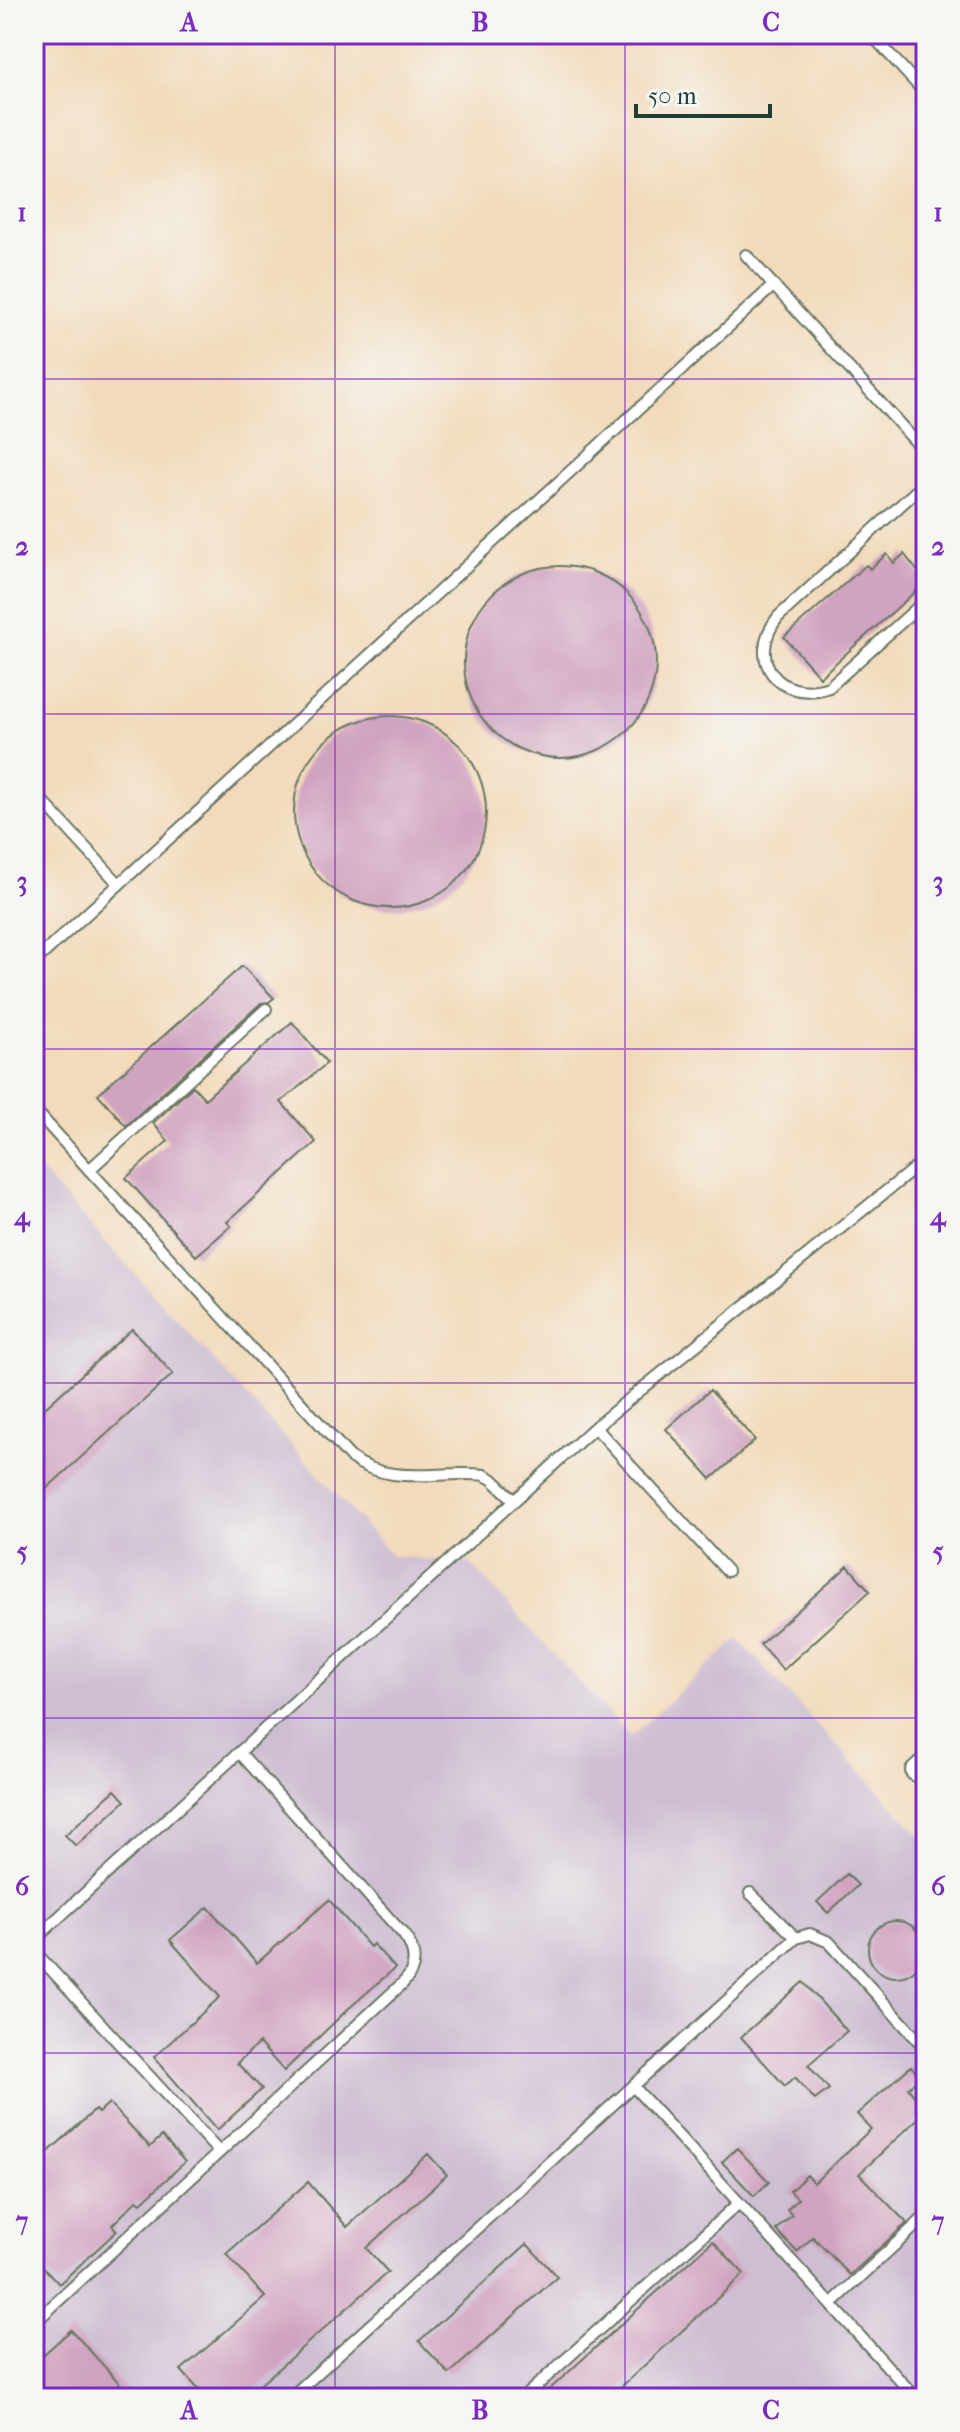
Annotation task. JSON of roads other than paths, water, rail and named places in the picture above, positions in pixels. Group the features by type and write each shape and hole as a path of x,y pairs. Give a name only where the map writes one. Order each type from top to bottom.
{"lane":[{"path":"871,34 926,94"},
{"path":"746,255 926,453"},
{"path":"34,962 773,286"},
{"path":"926,482 778,617 769,628 765,641 764,655 769,669 788,688 815,692 829,687 926,600"},
{"path":"34,792 119,884"},
{"path":"89,1170 266,1009"},
{"path":"34,1109 350,1457 371,1470 396,1476 484,1475 514,1500"},
{"path":"34,1940 595,1427 926,1159"},
{"path":"595,1427 727,1571"},
{"path":"34,2323 409,1978 414,1964 412,1948 404,1935 240,1753"},
{"path":"750,1893 796,1938"},
{"path":"290,2398 796,1938 810,1934 829,1942 926,2049"},
{"path":"34,1951 219,2152"},
{"path":"634,2087 916,2398"},
{"path":"523,2398 739,2203"},
{"path":"831,2304 926,2216"}]}
